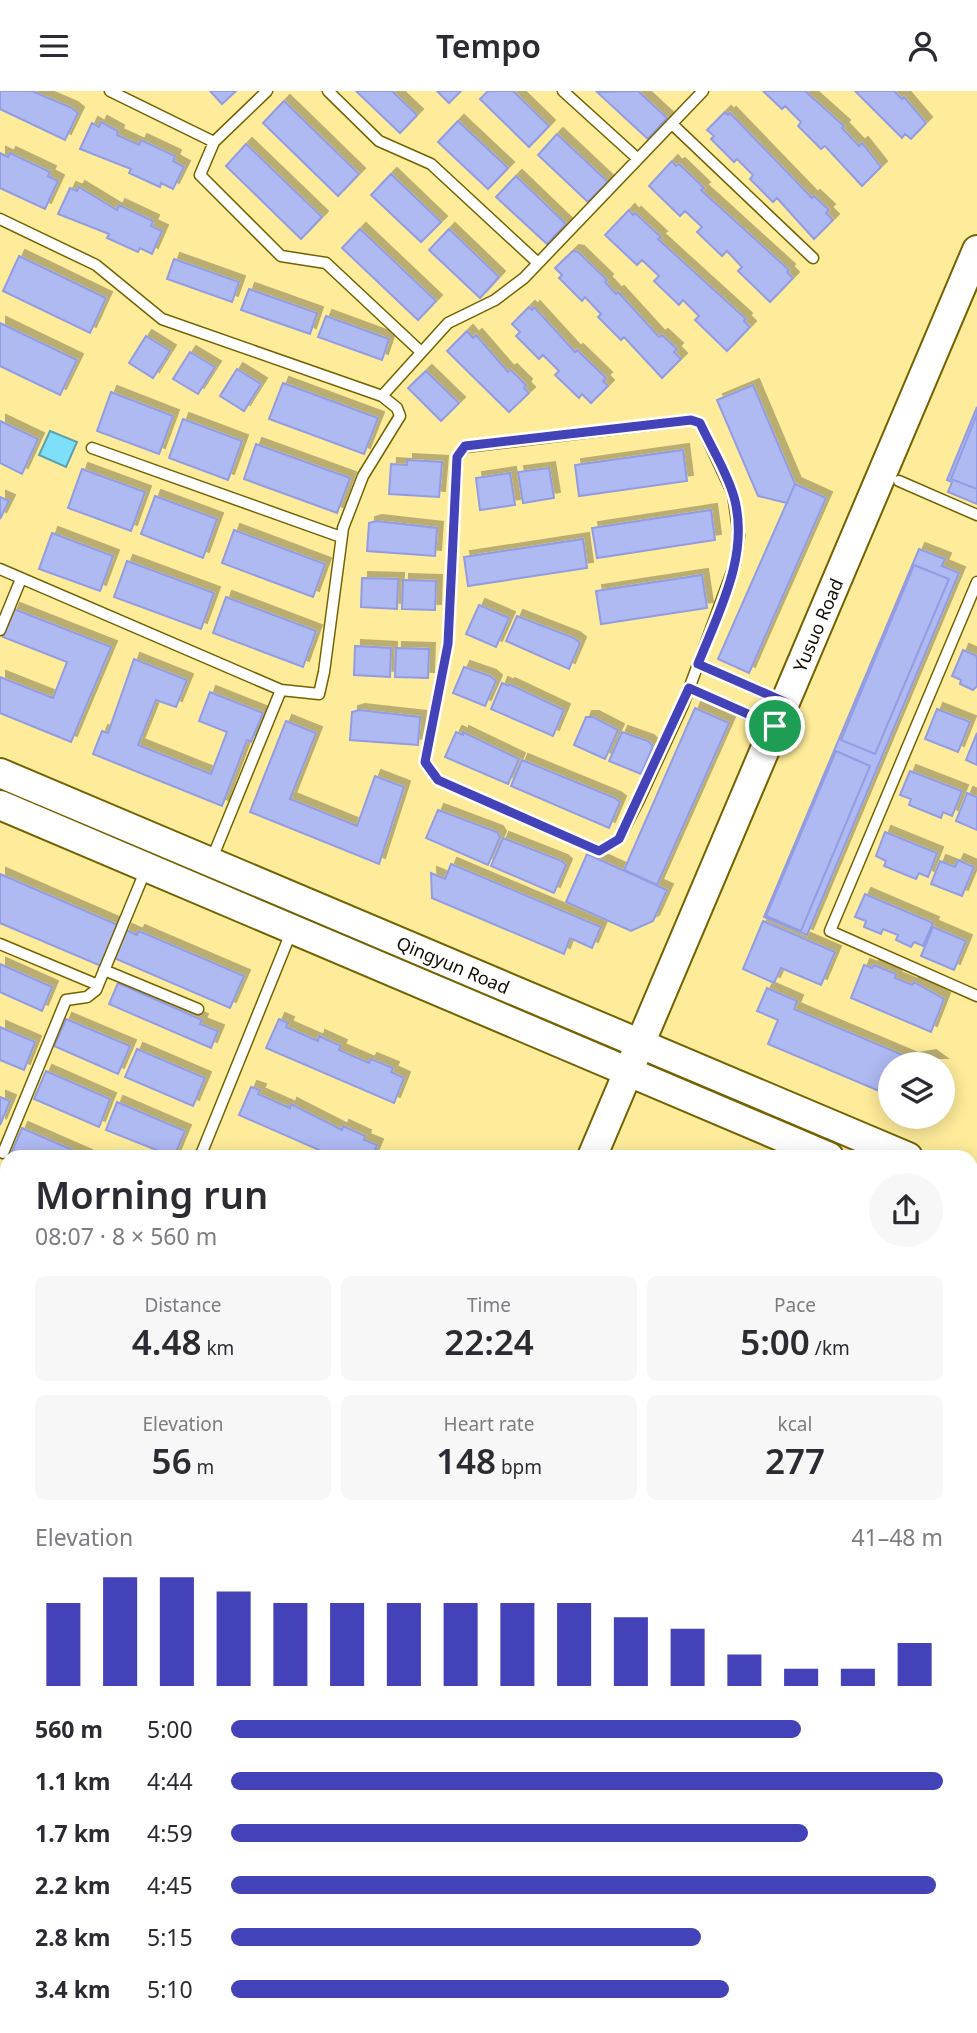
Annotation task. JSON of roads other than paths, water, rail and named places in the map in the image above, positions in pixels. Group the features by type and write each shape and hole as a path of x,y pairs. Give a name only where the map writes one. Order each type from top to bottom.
{"street":[{"name":"Yusuo Road","path":"649,1047 780,714 977,250"},
{"name":"Yusuo Road","path":"596,1150 637,1075 977,299"},
{"name":"Qingyun Road","path":"0,773 892,1150"},
{"name":"Qingyun Road","path":"0,806 813,1150"},
{"name":"Yusuo Road","path":"615,1150 637,1075"}],"lane":[{"path":"110,91 214,142"},
{"path":"267,91 214,142 200,175 281,256 326,263 421,351"},
{"path":"328,91 379,141 431,164 538,263"},
{"path":"563,91 638,159"},
{"path":"382,396 448,323 495,300 538,263 703,91"},
{"path":"672,124 813,258"},
{"path":"0,219 96,265 162,319 382,396 397,408 398,422 363,475 341,537 319,694 281,690 0,569"},
{"path":"691,420 700,423 733,494 739,536 732,578 689,688 619,839 608,848 599,851 433,776 425,762 448,644 457,457 465,446 691,420"},
{"path":"92,448 341,537"},
{"path":"899,481 977,515"},
{"path":"0,630 21,579"},
{"path":"977,582 830,931 977,996"},
{"path":"698,664 780,714"},
{"path":"689,688 780,714"},
{"path":"211,862 281,690"},
{"path":"4,1150 66,1000 87,997 98,985 147,868"},
{"path":"203,1150 292,929"},
{"path":"0,944 98,985"},
{"path":"104,970 198,1009"}],"water":[{"path":"50,431 77,442 66,467 39,455"}]}
